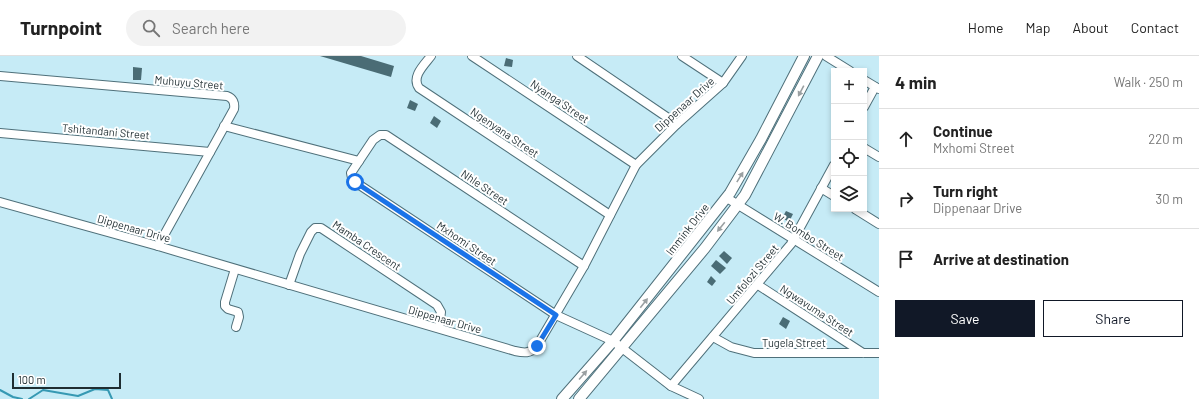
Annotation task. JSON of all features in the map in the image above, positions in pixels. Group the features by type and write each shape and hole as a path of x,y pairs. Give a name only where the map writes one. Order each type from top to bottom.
{"main road":[{"name":"Immink Drive","path":"562,399 613,341 727,198 747,166 804,56"},
{"path":"579,399 705,248 745,195 818,56"}],"street":[{"name":"Ngenyana Street","path":"431,56 416,78 419,88 610,215"},
{"name":"Nyanga Street","path":"472,56 636,165"},
{"path":"577,56 678,124"},
{"path":"682,56 723,83"},
{"name":"Dippenaar Drive","path":"0,202 158,246 514,351 528,353 537,346 556,315 584,266 636,165 723,83 742,56"},
{"path":"826,56 845,68"},
{"name":"Muhuyu Street","path":"0,76 227,96 232,99 234,107 158,246"},
{"path":"866,104 877,88 867,82"},
{"path":"224,126 359,161"},
{"name":"Tshitandani Street","path":"0,133 210,152"},
{"name":"Nhle Street","path":"373,140 380,135 384,134 389,136 584,266"},
{"name":"Mxhomi Street","path":"373,140 351,173 355,182 556,315 613,341 671,386 699,399"},
{"path":"867,150 879,157"},
{"name":"Umfolozi Street","path":"671,386 794,240 831,170"},
{"path":"821,188 831,194"},
{"name":"W. Bombo Street","path":"727,198 879,292"},
{"path":"860,212 879,224"},
{"name":"Mamba Crescent","path":"289,285 300,254 311,232 315,228 321,228 437,305 441,312 439,328"},
{"path":"235,269 225,306 238,312 239,317 236,327"},
{"name":"Ngwavuma Street","path":"758,284 863,353"},
{"name":"Tugela Street","path":"713,337 731,347 754,353 879,353"}],"building":[{"path":"320,56 361,56 394,66 391,77"},
{"path":"506,58 513,60 512,67 504,66"},
{"path":"133,67 142,68 141,80 133,80"},
{"path":"558,98 566,101 563,108 555,105"},
{"path":"410,100 418,104 415,111 407,108"},
{"path":"434,116 441,121 437,128 430,123"},
{"path":"786,211 793,214 789,222 782,218"},
{"path":"724,251 732,258 727,264 719,256"},
{"path":"716,260 726,268 720,274 711,266"},
{"path":"711,276 716,281 712,286 707,282"},
{"path":"783,317 790,321 786,329 779,324"}],"waterway":[{"path":"29,399 43,390 78,396 95,389 108,390 112,399"},
{"path":"0,390 13,397 22,399"}],"route":[{"path":"355,182 556,315 537,346"}]}
